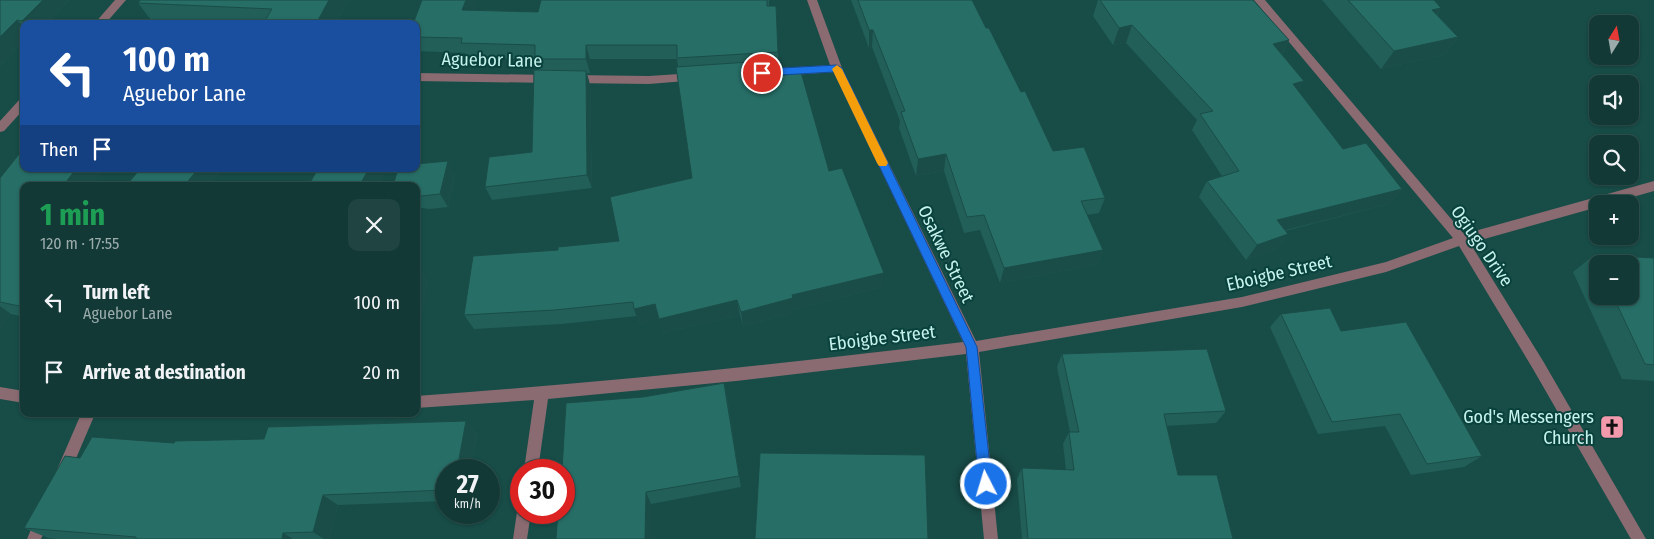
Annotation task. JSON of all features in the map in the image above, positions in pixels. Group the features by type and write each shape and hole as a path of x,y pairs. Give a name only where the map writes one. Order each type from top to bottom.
{"street":[{"path":"102,20 122,0"},
{"name":"Osakwe Street","path":"812,0 837,68 972,347 991,539"},
{"name":"Ogiugo Drive","path":"1259,0 1462,240 1538,365 1639,539"},
{"path":"748,74 837,68"},
{"name":"Aguebor Lane","path":"420,77 649,80 708,76"},
{"path":"0,128 20,106"},
{"name":"Eboigbe Street","path":"420,402 542,393 736,375 972,347 1242,302 1386,267 1462,240 1654,186"},
{"path":"0,393 20,396"},
{"path":"533,459 542,393"},
{"path":"57,485 87,417"},
{"path":"34,539 49,503"},
{"path":"520,539 522,524"}],"building":[{"path":"0,0 43,0 23,20 17,20 0,37"},
{"path":"140,0 329,0 318,20 265,20 272,9 138,3"},
{"path":"422,0 466,0 462,10 538,12 541,0 767,0 767,6 776,6 778,52 677,58 677,45 586,45 586,59 535,59 535,45 461,43 462,38 420,37 420,20 414,20"},
{"path":"858,0 972,0 986,28 989,28 1021,92 1025,91 1053,151 1084,147 1105,198 1081,201 1103,250 1004,268 984,215 967,217 946,154 918,159 901,112 905,111 873,30 869,30"},
{"path":"1100,0 1253,0 1289,40 1273,44 1304,81 1293,84 1343,149 1366,143 1402,189 1277,220 1288,234 1257,245 1207,181 1239,171 1200,114 1213,111 1132,25 1119,28"},
{"path":"1348,0 1434,0 1441,8 1432,10 1458,37 1394,51"},
{"path":"778,60 779,76 801,72 829,171 842,168 884,273 792,295 793,298 741,312 737,300 659,319 655,304 634,309 633,302 555,310 464,315 473,256 558,250 558,247 619,241 610,197 692,178 676,67"},
{"path":"534,70 586,71 587,175 485,187 489,157 532,152"},
{"path":"20,153 20,172 74,172 66,182 20,182 20,306 0,302 0,178"},
{"path":"448,161 440,194 420,196 420,182 394,182 397,172 420,172 420,164"},
{"path":"138,172 196,172 187,182 129,182"},
{"path":"316,172 367,172 361,182 310,182"},
{"path":"1639,257 1654,258 1654,365 1645,364 1617,305 1639,305"},
{"path":"1330,308 1341,331 1406,322 1482,456 1427,464 1400,414 1332,422 1281,314"},
{"path":"1207,349 1226,411 1164,414 1178,475 1217,475 1233,539 1028,539 1022,468 1074,470 1069,432 1079,432 1062,354"},
{"path":"724,383 739,476 646,492 645,539 556,539 557,524 575,524 575,459 563,459 566,403 643,397"},
{"path":"466,421 459,459 435,459 435,490 323,495 313,532 283,533 282,539 136,539 136,537 24,528 65,456 80,458 92,437 174,443 175,441 264,439 268,427"},
{"path":"760,453 925,455 928,539 755,539"}],"slow traffic":[{"path":"837,69 883,163"}],"place":[{"name":"God's Messengers Church","path":"1612,427"}],"route":[{"path":"762,73 837,68 972,347 986,484"}]}
